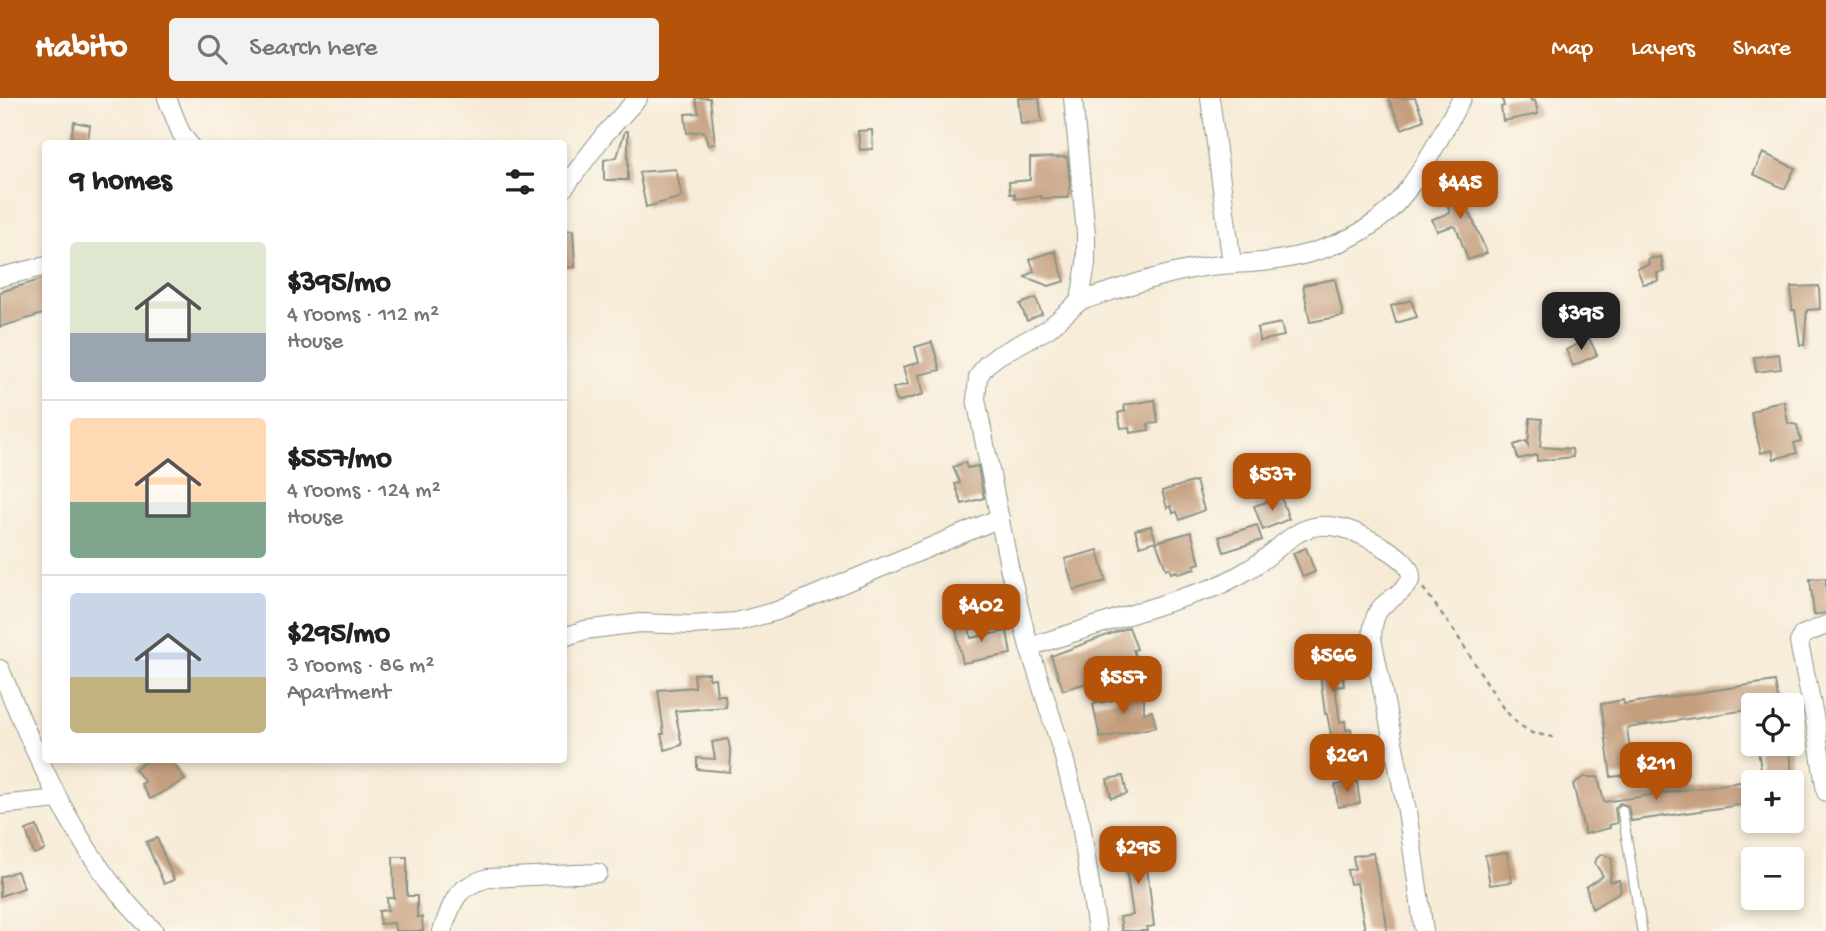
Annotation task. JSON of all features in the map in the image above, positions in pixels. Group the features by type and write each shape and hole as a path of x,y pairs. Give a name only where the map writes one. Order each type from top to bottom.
{"street":[{"path":"167,98 186,140"},
{"path":"567,184 604,135 638,98"},
{"path":"1073,98 1086,234 1086,263 1080,301"},
{"path":"1210,98 1233,264"},
{"path":"1097,931 1081,824 1063,754 1029,647 1000,518 976,399 978,377 986,365 999,355 1048,330 1080,301 1173,273 1265,262 1345,241 1379,220 1403,194 1462,98"},
{"path":"0,277 42,267"},
{"path":"567,636 584,630 640,623 692,625 736,622 777,611 1000,518"},
{"path":"1029,647 1216,587 1252,568 1299,532 1315,526 1332,525 1353,531 1399,558 1412,575 1409,584 1378,610 1372,621 1372,638 1408,811 1424,931"},
{"path":"1826,625 1802,635 1799,643 1826,792"},
{"path":"0,669 29,740 58,799 100,869 154,931"},
{"path":"0,804 58,799"},
{"path":"442,931 462,888 471,883 488,878 598,873"}],"lane":[{"path":"1622,810 1642,931"}],"path":[{"path":"1412,575 1453,629 1503,708 1518,724 1532,733 1553,737"}],"building":[{"path":"695,98 710,98 715,144 708,145 704,131 687,133 685,114 699,113"},
{"path":"1018,98 1039,98 1042,122 1021,124"},
{"path":"1388,98 1415,98 1424,120 1402,129"},
{"path":"1502,98 1531,98 1531,101 1535,100 1538,114 1503,121"},
{"path":"74,122 90,125 88,140 71,137"},
{"path":"872,130 873,149 860,150 858,131"},
{"path":"625,131 628,131 628,180 604,180 604,160 617,157"},
{"path":"1763,153 1795,168 1785,189 1753,174"},
{"path":"1067,157 1070,183 1068,198 1041,196 1015,199 1015,194 1010,194 1009,182 1030,180 1030,158"},
{"path":"676,169 682,197 646,207 639,172"},
{"path":"1454,177 1464,208 1467,206 1487,253 1468,260 1456,227 1437,231 1432,219 1450,213 1440,181"},
{"path":"573,230 575,267 567,268 567,231"},
{"path":"1055,251 1065,281 1049,286 1025,277 1034,271 1030,259"},
{"path":"1661,257 1664,272 1657,273 1658,281 1643,284 1637,268 1649,265 1648,259"},
{"path":"42,279 42,314 0,327 0,292"},
{"path":"1335,279 1343,316 1310,322 1303,285"},
{"path":"1819,286 1820,309 1807,310 1804,345 1800,345 1795,310 1792,310 1791,287"},
{"path":"1036,298 1042,314 1027,321 1020,304"},
{"path":"1411,300 1417,317 1396,323 1391,306"},
{"path":"1281,323 1284,336 1260,341 1257,328"},
{"path":"1589,338 1597,355 1573,366 1566,350"},
{"path":"932,342 940,370 919,375 924,394 897,402 893,388 908,384 903,367 919,362 915,347"},
{"path":"1779,354 1781,369 1756,372 1754,357"},
{"path":"1155,400 1158,423 1148,424 1149,430 1130,433 1129,427 1121,428 1118,413 1125,411 1124,405"},
{"path":"1784,401 1788,423 1797,425 1801,441 1794,443 1797,453 1774,459 1772,450 1761,453 1751,413 1768,404"},
{"path":"1530,418 1542,419 1540,447 1572,449 1573,457 1537,461 1537,455 1518,459 1514,445 1526,441 1528,445"},
{"path":"965,462 967,468 978,466 984,498 962,504 955,484 960,483 953,467"},
{"path":"1196,481 1204,510 1180,520 1177,512 1173,513 1171,506 1167,508 1162,491"},
{"path":"1281,497 1289,519 1263,530 1254,506"},
{"path":"1257,525 1262,540 1224,552 1219,537"},
{"path":"1151,526 1156,541 1140,546 1135,530"},
{"path":"1191,532 1200,563 1194,565 1195,569 1178,574 1177,571 1171,573 1169,568 1166,569 1156,542"},
{"path":"1306,548 1315,572 1303,577 1293,553"},
{"path":"1098,550 1106,581 1074,590 1065,559"},
{"path":"1826,578 1826,613 1814,615 1810,579"},
{"path":"967,618 971,638 1007,631 1011,654 963,663 954,620"},
{"path":"1129,627 1137,649 1133,650 1137,661 1109,670 1117,674 1063,690 1051,656"},
{"path":"1339,647 1344,686 1335,687 1340,722 1345,721 1346,730 1351,729 1354,746 1338,749 1337,745 1333,745 1325,714 1319,665 1316,666 1314,650"},
{"path":"709,673 709,679 715,678 717,695 725,695 726,707 675,711 682,745 665,750 661,734 664,734 658,690 695,687 694,674"},
{"path":"1775,681 1777,693 1741,693 1741,711 1627,728 1633,774 1611,777 1601,704 1623,700 1624,704"},
{"path":"1144,694 1144,713 1152,711 1156,727 1100,738 1093,704"},
{"path":"728,739 730,772 697,769 697,758 715,759 712,742"},
{"path":"1759,756 1791,756 1791,770 1761,770"},
{"path":"144,763 173,763 185,780 150,799 141,784 145,782 135,769"},
{"path":"1123,776 1127,794 1111,798 1107,779"},
{"path":"1584,777 1598,777 1604,802 1741,782 1741,805 1631,821 1628,806 1620,803 1615,808 1617,823 1609,825 1610,828 1585,834 1573,784"},
{"path":"1357,782 1360,803 1338,807 1335,785"},
{"path":"37,826 45,850 34,854 26,830"},
{"path":"157,838 174,880 164,884 146,842"},
{"path":"1167,846 1167,858 1146,859 1154,926 1147,927 1148,931 1122,931 1120,917 1133,915 1126,869 1123,865 1106,866 1105,856"},
{"path":"1507,852 1512,882 1490,885 1485,855"},
{"path":"1373,853 1387,931 1365,931 1357,883 1350,884 1347,870 1355,869 1353,856"},
{"path":"1603,854 1612,859 1610,882 1619,880 1621,891 1592,909 1586,887 1603,876 1595,863"},
{"path":"393,857 407,857 407,896 417,896 417,917 422,917 423,931 395,931 394,923 380,924 379,911 388,910 387,898 394,898"},
{"path":"17,871 24,888 0,896 0,877"}]}
